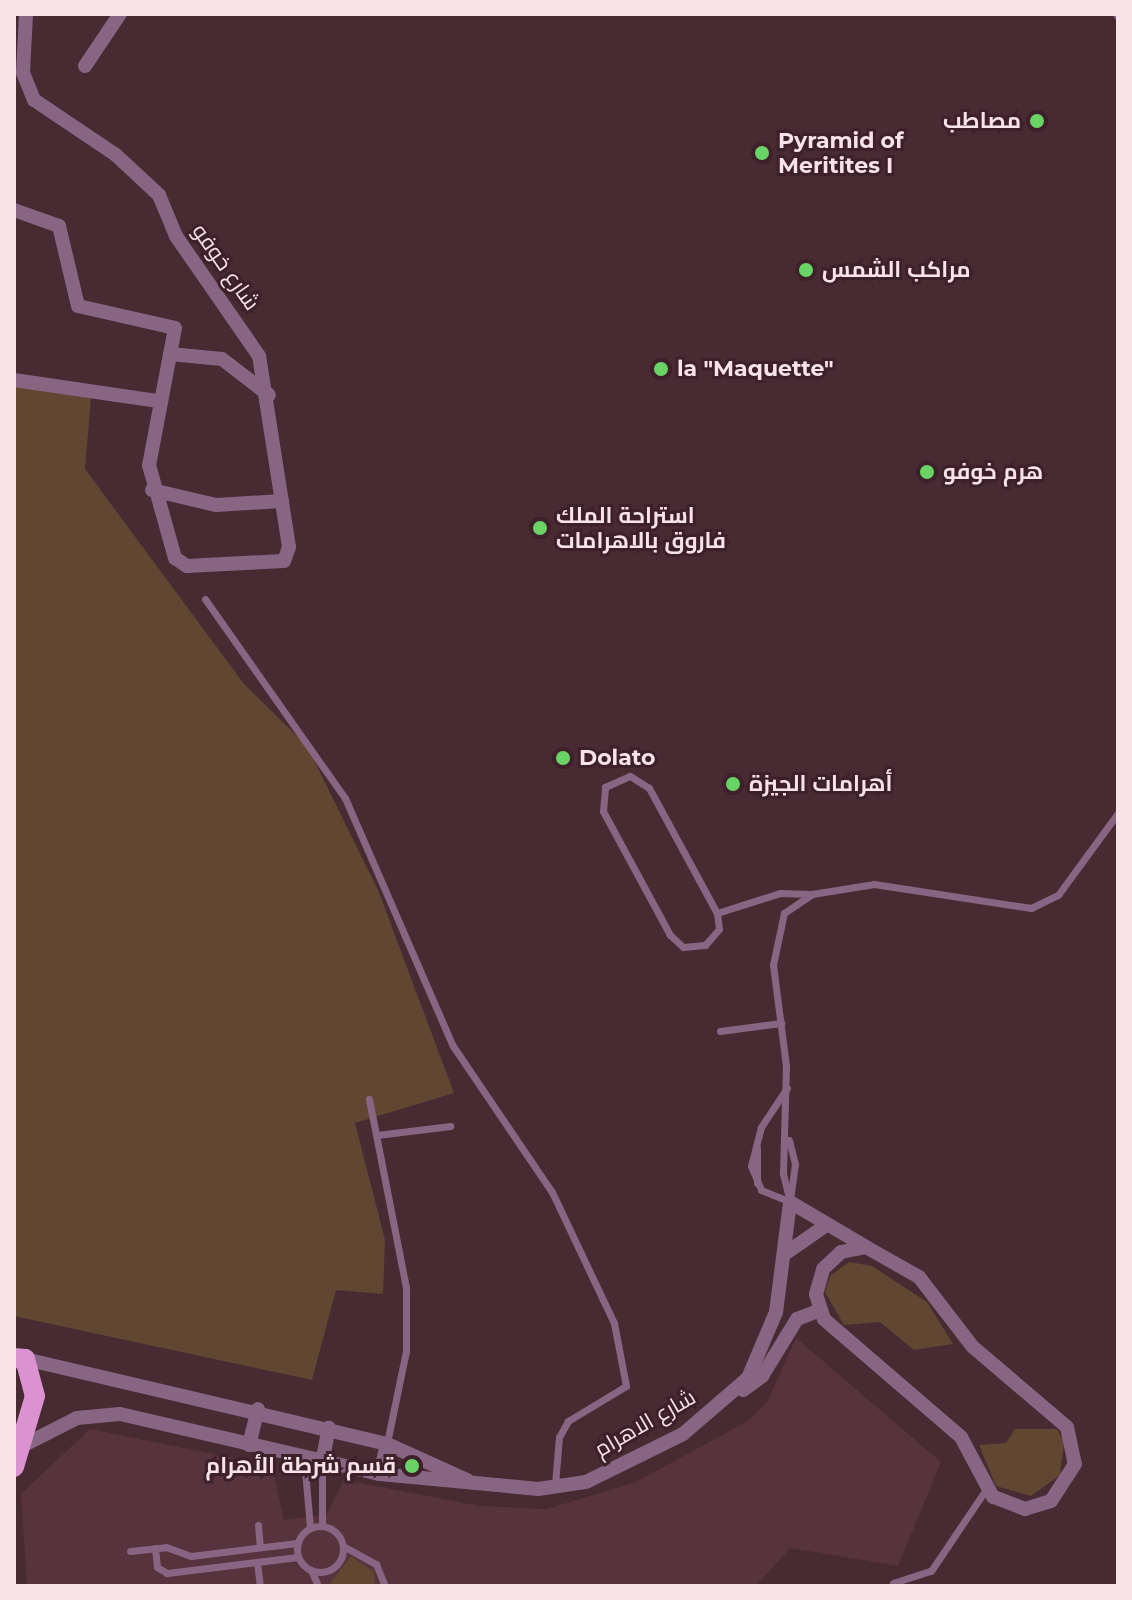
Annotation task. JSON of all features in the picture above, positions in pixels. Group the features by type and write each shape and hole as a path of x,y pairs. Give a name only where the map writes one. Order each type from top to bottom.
{"main road":[{"path":"14,1467 24,1445 35,1396 20,1359"}],"street":[{"name":"شارع خوفو","path":"26,14 23,73 34,100 116,155 163,200 176,236 255,347 269,395 287,559 179,562 152,490"},
{"path":"85,66 120,14"},
{"path":"14,210 52,219 61,230 78,306 168,321 176,331 158,401 152,490 216,505 282,501"},
{"path":"170,354 222,359 269,395"},
{"path":"14,380 158,401"},
{"path":"790,1202 825,1226 919,1277 973,1347 1072,1435 1073,1473 1051,1501 1016,1508 986,1489 961,1437 820,1310"},
{"name":"شارع الاهرام","path":"24,1445 63,1423 105,1414 380,1474 555,1488 601,1477 668,1443 738,1391 769,1336 786,1253 790,1202"},
{"path":"786,1253 825,1226"},
{"path":"820,1310 823,1269 841,1252 866,1247"},
{"path":"738,1391 758,1382 797,1319 820,1310"},
{"name":"شارع الاهرام","path":"20,1359 258,1409 329,1428 387,1444 467,1480"},
{"path":"249,1445 258,1409"},
{"path":"322,1463 329,1428"},
{"path":"380,1474 387,1444"}],"lane":[{"path":"205,599 345,798 453,1046 552,1192 614,1323 626,1386 563,1429 555,1488"},
{"path":"630,776 649,788 717,913 719,929 705,945 683,947 670,935 603,811 602,794 612,781 630,776"},
{"path":"717,913 780,893 812,894 889,885 1031,908 1058,895 1118,813"},
{"path":"790,1202 783,1173 789,1140 788,1087 776,928 812,894"},
{"path":"720,1031 781,1023"},
{"path":"788,1087 761,1127 757,1148 757,1183 790,1202"},
{"path":"369,1099 406,1288 406,1351 387,1444"},
{"path":"377,1135 450,1126"},
{"path":"789,1140 795,1164 790,1202"},
{"path":"304,1459 310,1528"},
{"path":"322,1463 322,1526 343,1546 376,1564 385,1586"},
{"path":"893,1583 937,1565 986,1489"},
{"path":"258,1525 260,1547"},
{"path":"130,1551 155,1548 180,1554 297,1543 310,1528 322,1526"},
{"path":"297,1543 298,1557 311,1570 318,1586"},
{"path":"311,1570 334,1568 343,1546"},
{"path":"155,1548 159,1569 181,1571 298,1557"},
{"path":"180,1554 181,1571"},
{"path":"257,1562 260,1586"}],"shaded area":[{"path":"14,385 91,398 85,469 244,684 307,746 378,890 454,1093 355,1123 385,1240 383,1294 336,1290 312,1380 14,1316"},
{"path":"849,1262 872,1266 927,1302 953,1344 914,1350 880,1322 844,1325 825,1292 830,1276"},
{"path":"796,1338 941,1462 898,1566 790,1548 756,1586 27,1586 21,1494 90,1429 272,1466 284,1520 327,1514 344,1480 480,1506 547,1509 636,1482 748,1421 767,1402"},
{"path":"1015,1429 1057,1429 1064,1442 1060,1475 1031,1496 996,1486 979,1445 1006,1443"},
{"path":"351,1556 374,1572 375,1586 328,1586"}],"place":[{"name":"مصاطب","path":"1037,121"},
{"name":"Pyramid of Meritites I","path":"762,153"},
{"name":"مراكب الشمس","path":"806,270"},
{"name":"la \"Maquette\"","path":"661,369"},
{"name":"هرم خوفو","path":"927,472"},
{"name":"استراحة الملك فاروق بالاهرامات","path":"540,528"},
{"name":"Dolato","path":"563,758"},
{"name":"أهرامات الجيزة","path":"733,784"},
{"name":"قسم شرطة الأهرام","path":"412,1466"}]}
